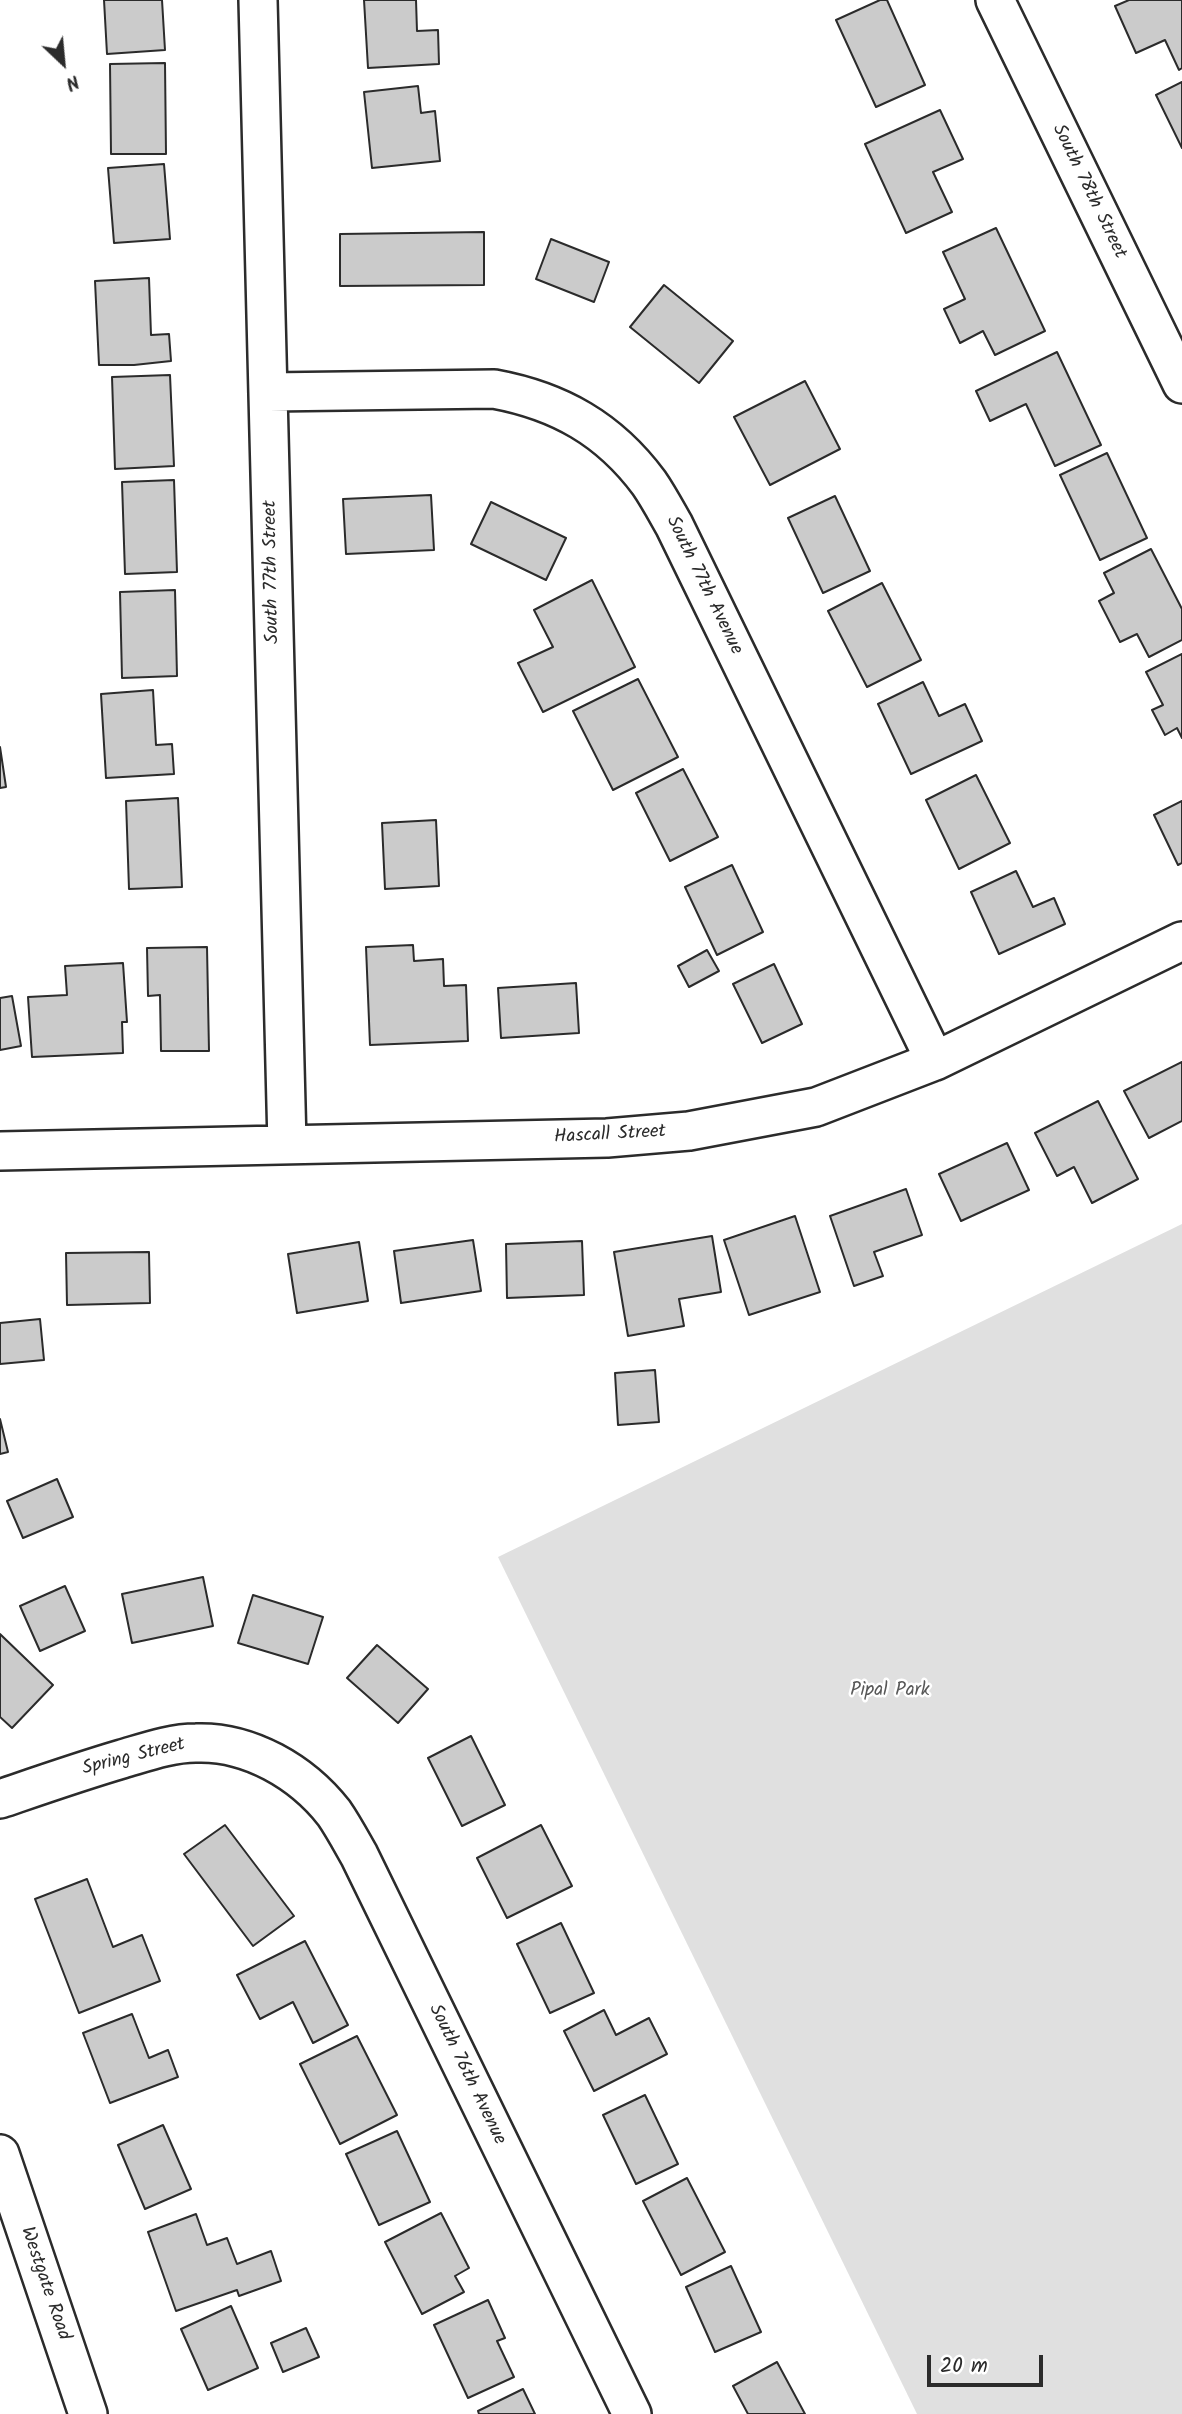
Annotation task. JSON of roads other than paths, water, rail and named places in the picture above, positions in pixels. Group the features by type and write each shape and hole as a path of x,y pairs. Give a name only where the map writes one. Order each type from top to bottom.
{"street":[{"name":"South 77th Street","path":"258,0 287,1144"},
{"name":"South 78th Street","path":"995,0 1182,384"},
{"name":"South 77th Avenue","path":"269,392 494,390 524,395 567,411 597,429 624,452 650,484 674,525 935,1061"},
{"name":"Hascall Street","path":"0,1151 607,1138 689,1131 816,1107 935,1061 1182,941"},
{"name":"Spring Street","path":"0,1799 162,1747 197,1742 241,1749 270,1760"},
{"name":"South 76th Avenue","path":"270,1760 311,1788 334,1814 359,1855 632,2414"},
{"name":"Westgate Road","path":"0,2154 88,2414"}],"park label":[{"name":"Pipal Park","path":"890,1692"}]}
